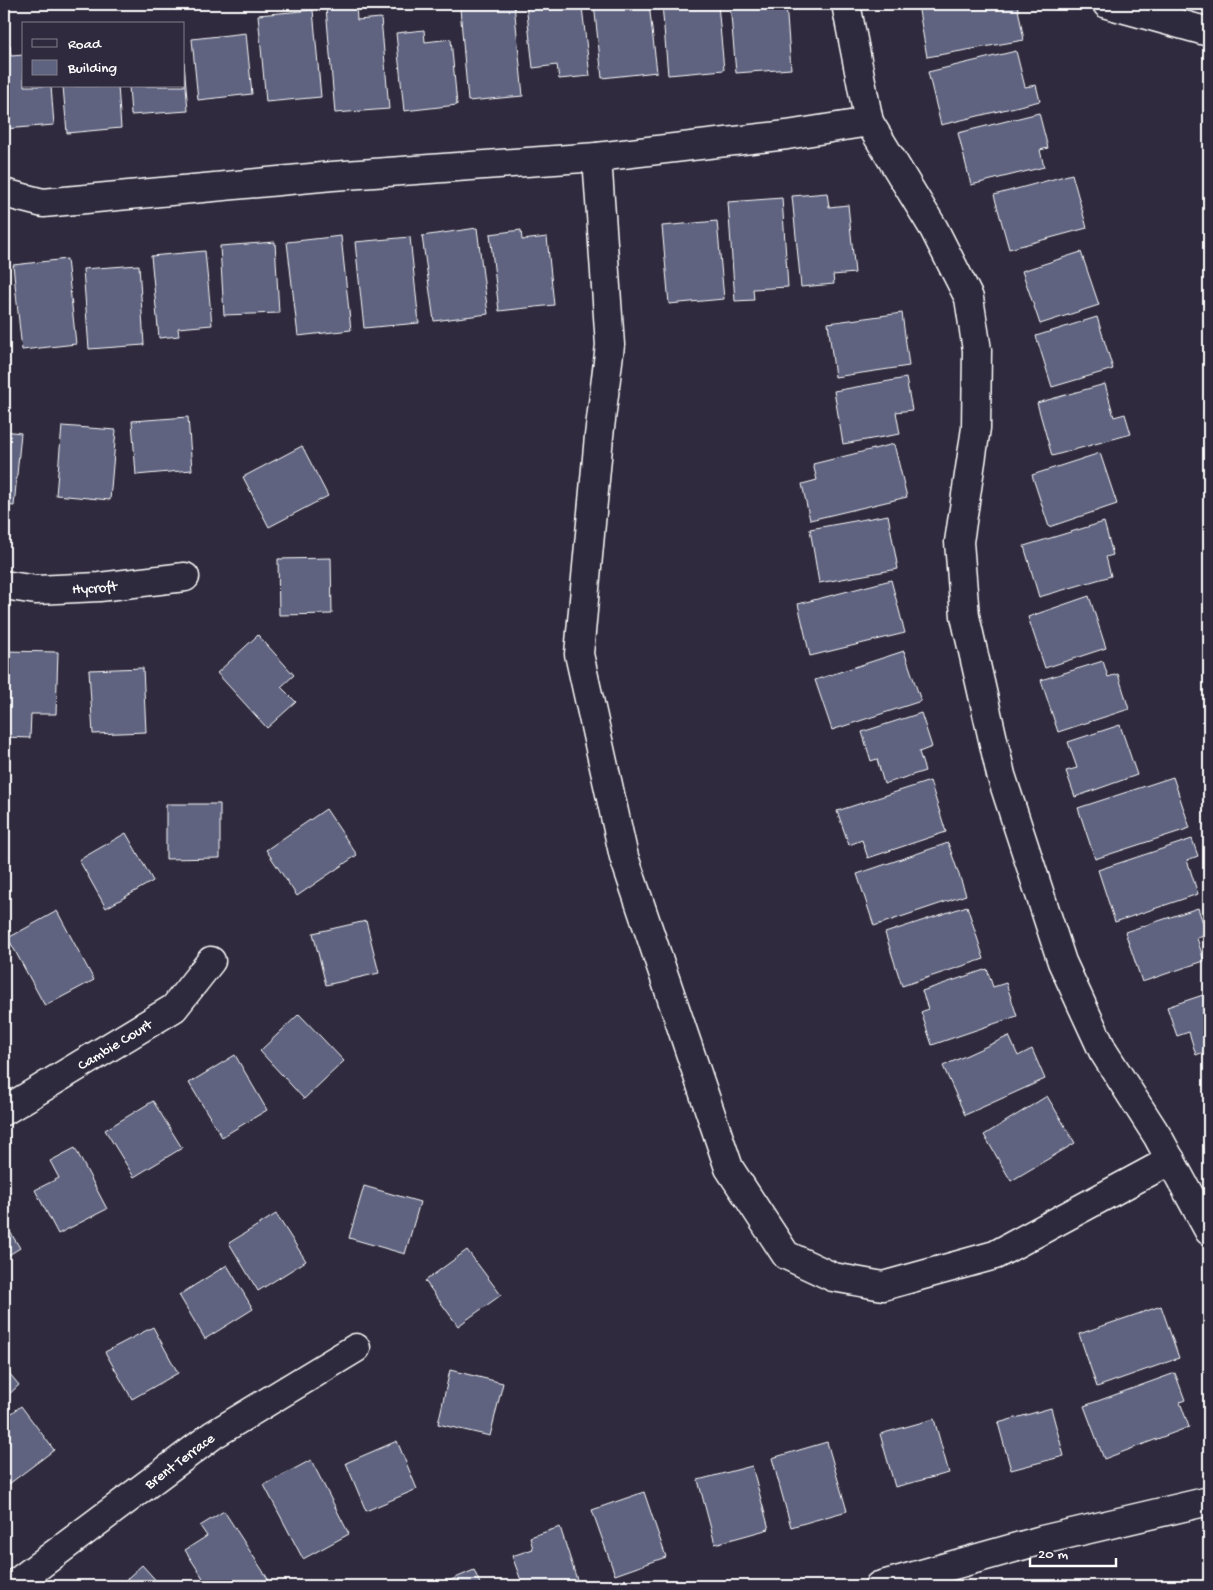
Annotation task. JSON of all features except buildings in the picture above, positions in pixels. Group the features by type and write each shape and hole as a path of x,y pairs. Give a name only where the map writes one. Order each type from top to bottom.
{"street":[{"path":"846,4 869,122 934,229 969,298 977,350 976,428 959,542 965,616 1001,775 1062,962 1103,1051 1171,1160 1209,1231"},
{"path":"1107,4 1209,32"},
{"path":"4,194 43,203 332,176 597,157 787,135 869,122"},
{"path":"597,157 610,345 599,436 580,654 624,857 729,1168 786,1254 833,1277 883,1286 994,1255 1171,1160"},
{"name":"Hycroft","path":"4,585 36,590 100,587 186,576"},
{"name":"Cambie Court","path":"4,1111 174,1008 210,961"},
{"name":"Brent Terrace","path":"12,1586 213,1435 356,1348"},
{"path":"879,1586 1042,1540 1209,1501"}]}
